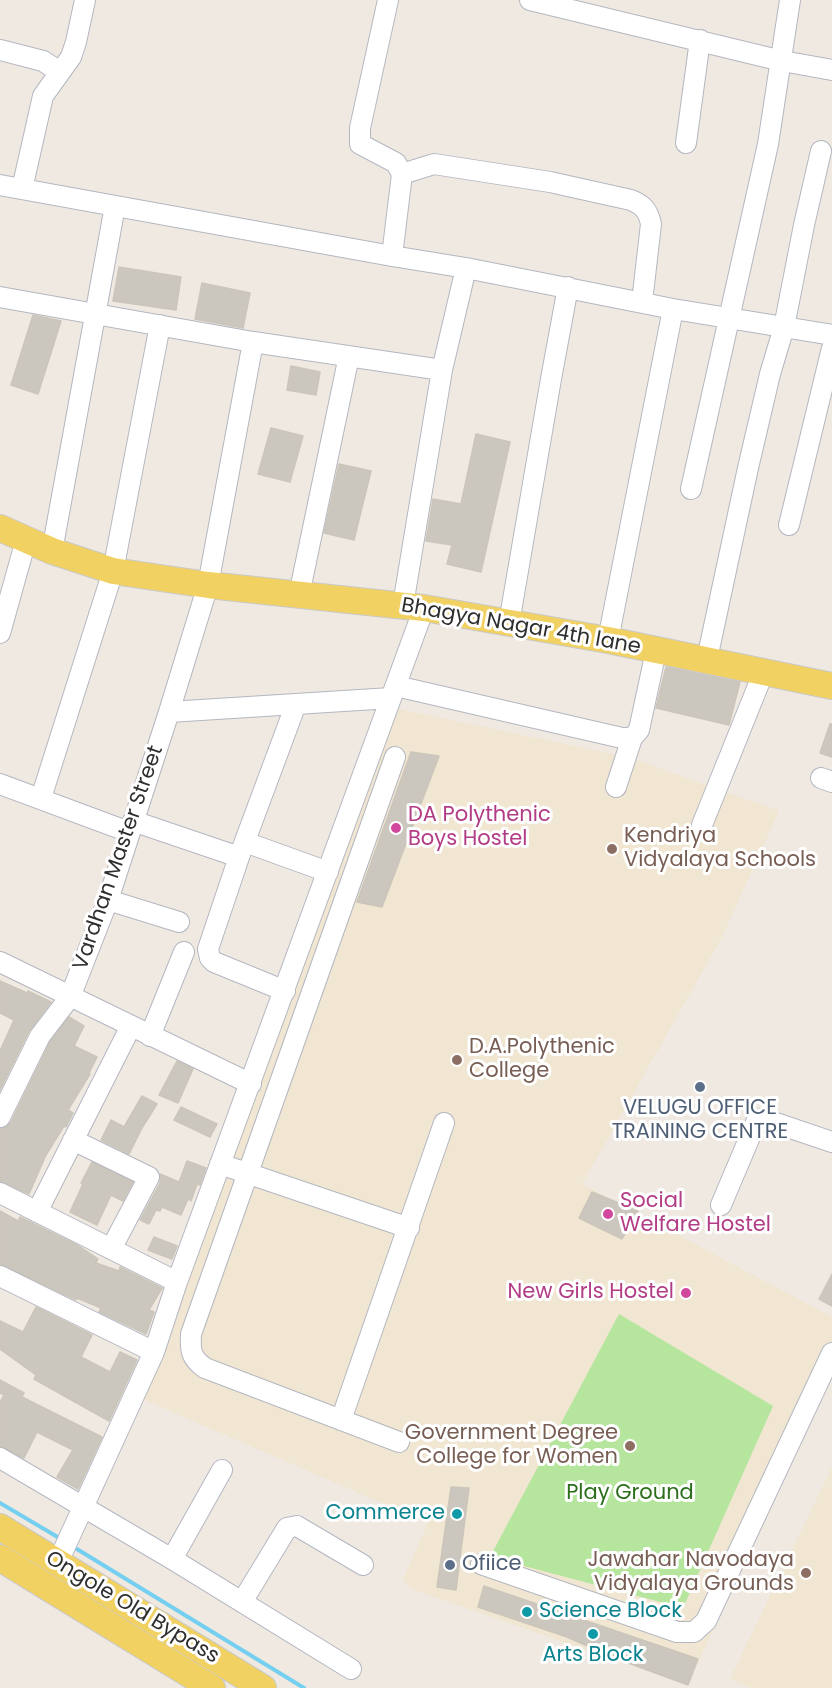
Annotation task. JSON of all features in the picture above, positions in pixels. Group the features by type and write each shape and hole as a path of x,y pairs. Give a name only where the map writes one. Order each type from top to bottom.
{"main road":[{"name":"Bhagya Nagar 4th lane","path":"0,528 52,552 113,572 208,585 414,606 608,640 832,686"},
{"name":"Ongole Old Bypass","path":"0,1527 263,1688"},
{"name":"Ongole Old Bypass","path":"0,1558 212,1688"}],"street":[{"path":"22,189 43,96 71,57 85,0"},
{"path":"388,0 360,128 360,144 396,163 402,174 392,256"},
{"path":"530,0 782,61 832,70"},
{"path":"691,489 768,144 790,0"},
{"path":"686,143 700,40"},
{"path":"0,50 43,61 60,72"},
{"path":"707,659 750,458 783,327 821,151"},
{"path":"402,174 434,164 550,182 631,200 641,205 649,213 651,224 642,302"},
{"path":"0,185 466,268 673,309 832,335"},
{"path":"52,552 115,206"},
{"path":"58,1562 154,1352 177,1282 394,692 414,606 442,370 466,268"},
{"path":"509,623 550,379 568,288"},
{"path":"0,297 253,342 442,370"},
{"path":"608,640 673,309"},
{"path":"41,798 113,572 160,325"},
{"name":"Vardhan Master Street","path":"0,1117 40,1036 70,997 108,900 208,585 253,342"},
{"path":"789,525 832,348"},
{"path":"299,595 349,356"},
{"path":"0,633 26,540"},
{"path":"616,787 633,738 639,730 656,651"},
{"path":"702,825 764,671"},
{"path":"169,712 296,704 394,692 622,738 633,738"},
{"path":"285,991 214,962 208,953 242,849 296,704"},
{"path":"395,757 191,1334 192,1353 196,1361 205,1368 399,1442"},
{"path":"0,784 131,826 242,849 328,872"},
{"path":"108,900 179,922"},
{"path":"150,1036 184,952"},
{"path":"0,963 251,1084"},
{"path":"37,1212 131,1026"},
{"path":"721,1205 757,1120 764,1119 832,1142"},
{"path":"341,1420 444,1123"},
{"path":"73,1140 149,1177 111,1249"},
{"path":"220,1164 409,1228"},
{"path":"0,1192 177,1282"},
{"path":"0,1276 154,1352"},
{"path":"481,1563 677,1632 694,1632 706,1620 832,1353"},
{"path":"0,1458 172,1559 351,1669"},
{"path":"172,1559 222,1470"},
{"path":"242,1602 290,1526 297,1526 363,1565"}],"shaded area":[{"path":"390,707 631,758 779,811 722,937 582,1184 832,1317 832,1369 688,1685 411,1589 403,1579 428,1523 140,1398"},
{"name":"Jawahar Navodaya Vidyalaya Grounds","path":"832,1467 832,1688 751,1688 730,1679"}],"green space":[{"name":"Play Ground","path":"619,1314 773,1406 683,1608 490,1557"}],"building":[{"path":"119,267 181,277 176,310 113,301"},
{"path":"202,283 250,293 243,328 195,319"},
{"path":"33,315 61,321 38,394 11,385"},
{"path":"291,366 320,372 316,395 287,390"},
{"path":"271,428 303,436 290,482 258,474"},
{"path":"476,434 510,442 481,572 447,564 452,545 426,541 433,499 461,504"},
{"path":"339,464 371,471 354,540 324,533"},
{"path":"666,667 740,682 729,725 656,708"},
{"path":"830,724 832,724 832,757 820,753"},
{"name":"DA Polythenic Boys Hostel","path":"411,752 439,756 382,907 357,902"},
{"path":"0,981 51,1002 29,1031 0,1090 0,1051 14,1020 0,1013"},
{"path":"69,1017 84,1026 74,1046 97,1057 90,1074 68,1110 73,1113 46,1155 29,1194 0,1181 0,1129 11,1122 50,1042"},
{"path":"177,1061 193,1069 178,1103 159,1095"},
{"path":"142,1096 157,1104 129,1154 101,1140 111,1120 124,1127"},
{"path":"181,1107 217,1124 210,1137 174,1120"},
{"path":"187,1161 206,1168 200,1185 197,1184 191,1201 188,1199 181,1215 162,1207 160,1211 156,1210 149,1224 140,1220 160,1183 160,1174 179,1182"},
{"path":"92,1162 133,1182 123,1201 111,1195 97,1225 70,1212"},
{"name":"Social Welfare Hostel","path":"592,1192 638,1211 622,1239 579,1218"},
{"path":"0,1211 18,1221 20,1217 79,1246 98,1259 96,1263 119,1271 120,1267 162,1288 149,1310 154,1312 146,1334 99,1312 101,1308 77,1298 76,1300 0,1264"},
{"path":"154,1237 177,1246 172,1259 148,1250"},
{"path":"832,1274 832,1306 819,1299"},
{"path":"36,1307 92,1335 81,1357 110,1372 120,1352 137,1360 109,1421 34,1379 36,1375 0,1349 0,1321 23,1332"},
{"path":"0,1380 24,1393 22,1397 102,1437 78,1489 57,1477 73,1450 37,1432 24,1458 0,1446 0,1402 4,1395 0,1393"},
{"path":"451,1487 469,1488 456,1590 437,1587"},
{"path":"484,1586 698,1659 688,1685 612,1657 567,1637 478,1607"}],"waterway":[{"path":"0,1503 61,1539"},
{"path":"72,1546 304,1688"}],"place":[{"name":"DA Polythenic Boys Hostel","path":"396,828"},
{"name":"Kendriya Vidyalaya Schools","path":"612,849"},
{"name":"D.A.Polythenic College","path":"457,1060"},
{"name":"VELUGU OFFICE TRAINING CENTRE","path":"700,1087"},
{"name":"Social Welfare Hostel","path":"608,1214"},
{"name":"New Girls Hostel","path":"686,1293"},
{"name":"Government Degree College for Women","path":"630,1446"},
{"name":"Commerce","path":"457,1514"},
{"name":"Ofiice","path":"450,1565"},
{"name":"Jawahar Navodaya Vidyalaya Grounds","path":"806,1573"},
{"name":"Science Block","path":"527,1612"},
{"name":"Arts Block","path":"593,1634"}]}
